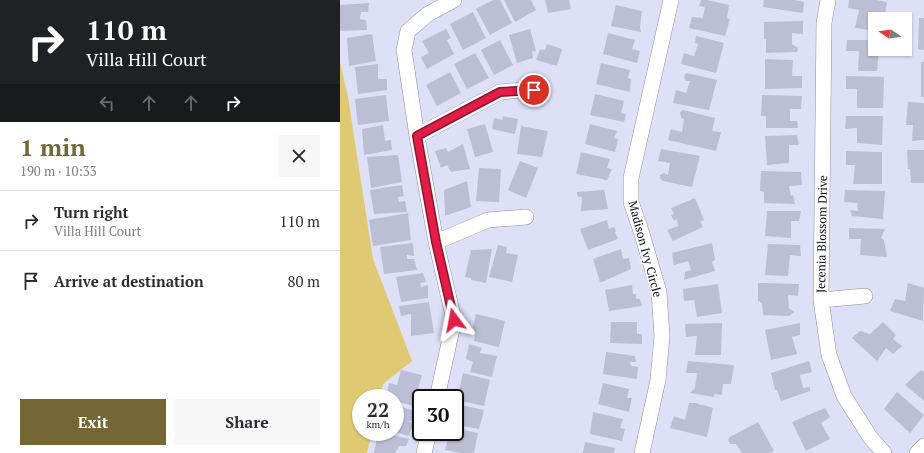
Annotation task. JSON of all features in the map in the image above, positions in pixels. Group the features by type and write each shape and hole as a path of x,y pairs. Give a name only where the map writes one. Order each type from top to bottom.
{"street":[{"path":"438,389 454,320 436,242 417,136 404,50 408,30 428,14 454,0"},
{"name":"Madison Ivy Circle","path":"642,453 658,380 662,336 659,292 631,202 631,178 671,0"},
{"name":"Jecenia Blossom Drive","path":"828,0 824,23 821,300 829,355 844,396 870,437 884,453"},
{"path":"417,136 500,92 534,90"},
{"path":"436,242 488,220 526,217"},
{"path":"821,300 865,296"},
{"path":"424,453 427,441"},
{"path":"917,453 924,446"}],"shaded area":[{"path":"340,62 348,97 373,259 412,361 383,384 382,389 352,389 352,441 370,441 367,453 340,453"}],"building":[{"path":"493,0 500,0 512,23 490,35 476,9"},
{"path":"504,0 531,0 536,10 515,22"},
{"path":"545,0 569,0 571,9 548,13"},
{"path":"701,0 729,5 727,18 730,19 725,36 689,28 692,17 703,18 705,7 699,6"},
{"path":"764,0 794,0 804,2 803,13 763,7"},
{"path":"849,0 876,0 887,2 885,12 868,12 868,30 855,28 859,10 848,8"},
{"path":"369,3 368,12 361,12 360,19 366,20 367,30 340,31 340,5"},
{"path":"616,5 642,11 640,27 641,32 611,26"},
{"path":"473,12 486,38 463,50 450,24"},
{"path":"919,18 924,18 924,50 918,49"},
{"path":"803,21 803,34 792,33 792,44 798,48 797,52 766,53 764,22"},
{"path":"446,29 451,38 447,40 454,54 427,69 421,57 429,53 422,41"},
{"path":"530,29 536,51 532,52 533,58 517,63 509,35"},
{"path":"608,33 635,40 632,49 640,51 637,63 603,54"},
{"path":"372,34 376,61 349,66 347,38"},
{"path":"696,36 724,43 716,73 681,64 684,53 694,56 698,44 695,43"},
{"path":"500,40 513,65 494,75 481,50"},
{"path":"847,40 868,40 868,56 878,56 877,71 858,71 859,51 846,51"},
{"path":"547,44 562,49 557,66 536,60 540,49 545,50"},
{"path":"475,53 489,78 467,89 454,64"},
{"path":"765,59 793,60 792,76 802,76 802,88 765,89"},
{"path":"921,62 924,62 924,97 921,97"},
{"path":"601,63 630,70 628,78 631,79 630,92 596,84"},
{"path":"378,64 378,79 387,79 387,90 358,94 355,67"},
{"path":"450,72 461,93 437,106 426,85"},
{"path":"687,73 717,80 709,110 673,103 676,90 686,93 690,81 686,81 684,78 685,74"},
{"path":"846,76 884,77 883,108 857,108 857,89 846,89"},
{"path":"595,94 624,101 621,113 626,114 624,122 590,115"},
{"path":"386,95 389,121 358,125 355,99"},
{"path":"762,95 802,96 801,109 790,109 790,121 797,121 798,128 766,128 766,116 761,116"},
{"path":"908,102 924,103 924,140 912,141 913,125 906,125"},
{"path":"683,110 715,118 712,131 721,132 716,151 668,140 671,129 682,132 684,119 681,118 680,112"},
{"path":"503,116 518,119 515,134 492,129 494,118 502,120"},
{"path":"846,116 883,116 882,145 857,143 857,128 845,129"},
{"path":"485,124 493,152 475,157 467,129"},
{"path":"590,124 617,131 614,138 618,139 615,152 585,144"},
{"path":"383,125 385,141 391,140 392,150 364,155 362,129"},
{"path":"521,126 548,131 542,157 517,154"},
{"path":"797,135 799,145 789,145 789,163 767,165 765,136"},
{"path":"463,144 470,169 451,172 447,165 441,168 435,151 446,148 448,152"},
{"path":"661,149 700,156 692,187 663,181 660,178 660,175 664,173 668,175 670,163 658,161"},
{"path":"907,150 924,150 924,183 911,183 910,169 908,169"},
{"path":"846,151 882,152 882,184 853,184 855,165 846,165"},
{"path":"581,152 610,159 607,168 612,169 607,180 576,174"},
{"path":"398,155 402,182 371,188 367,157"},
{"path":"520,161 538,168 526,198 508,190"},
{"path":"479,168 501,169 499,202 476,201"},
{"path":"761,171 801,172 802,185 789,186 791,196 793,195 795,204 764,203 764,192 760,191"},
{"path":"467,181 471,207 445,216 444,190"},
{"path":"402,185 404,196 398,197 399,202 405,201 407,212 374,214 370,190"},
{"path":"604,190 608,209 581,211 582,197 578,197 577,192"},
{"path":"845,190 885,191 883,219 852,216 850,210 858,211 857,203 844,202"},
{"path":"695,198 704,220 700,221 703,227 673,241 667,230 678,226 677,219 674,221 671,215 674,214 671,208"},
{"path":"767,211 801,211 799,221 791,221 791,238 765,236"},
{"path":"408,213 411,240 373,246 369,220"},
{"path":"607,220 609,229 614,227 618,239 588,250 580,229"},
{"path":"849,228 885,229 881,238 884,240 887,257 860,255 861,239 849,239"},
{"path":"413,243 414,256 407,255 407,259 414,259 417,270 384,274 380,247"},
{"path":"712,243 715,260 712,262 715,271 684,280 685,272 691,270 688,261 674,265 672,253"},
{"path":"768,244 800,245 801,256 790,255 788,276 765,275"},
{"path":"498,245 507,247 506,253 518,255 512,282 489,277"},
{"path":"492,249 486,283 471,280 471,278 465,277 471,250"},
{"path":"621,249 623,259 629,258 631,269 600,282 593,259"},
{"path":"423,273 426,282 420,283 421,287 428,285 428,298 401,302 396,277"},
{"path":"758,283 799,284 798,296 788,295 789,308 794,312 789,316 763,315 762,303 758,301"},
{"path":"908,283 924,288 923,321 890,311 895,299 905,301"},
{"path":"718,284 722,313 697,317 694,300 684,301 683,289"},
{"path":"632,285 633,294 636,294 636,299 640,299 642,306 609,311 605,290"},
{"path":"429,302 434,333 411,336 411,314 401,316 399,306"},
{"path":"476,314 505,321 499,347 474,341 475,333 472,331"},
{"path":"611,322 637,322 637,334 642,334 642,344 610,343"},
{"path":"883,322 896,335 893,339 902,346 893,354 886,348 877,361 852,338 860,331 870,334"},
{"path":"722,323 721,355 695,355 697,336 686,337 685,324"},
{"path":"800,323 800,335 792,337 797,354 771,360 765,330"},
{"path":"469,344 482,348 480,353 497,356 492,377 470,372 473,362 466,359"},
{"path":"606,352 635,356 636,362 630,362 631,366 638,367 637,379 603,374"},
{"path":"688,361 734,365 731,384 723,384 722,395 714,394 714,397 690,393 695,388 697,373 686,373"},
{"path":"809,361 812,372 800,375 803,388 810,387 810,391 781,401 777,390 775,390 771,373"},
{"path":"401,370 422,375 418,389 412,389 412,406 404,404 404,389 388,389 389,383 397,385"},
{"path":"921,370 924,372 924,401 905,385"},
{"path":"463,373 490,380 484,406 464,402 464,389 459,389"},
{"path":"603,383 629,389 627,398 632,398 629,412 598,404"},
{"path":"897,392 924,415 910,433 884,409"},
{"path":"689,403 697,403 713,408 707,437 670,428 674,416 685,420"},
{"path":"464,406 484,410 479,429 464,426"},
{"path":"404,408 412,410 412,421 407,421 412,422 412,428 409,436 404,435"},
{"path":"825,408 830,417 821,423 830,439 806,451 792,422"},
{"path":"593,412 623,419 620,428 625,429 622,441 590,434"},
{"path":"758,422 774,451 769,453 742,453 736,444 730,444 728,440 730,437"},
{"path":"464,430 478,433 474,453 461,453 445,450 448,441 464,441"},
{"path":"404,438 409,439 406,446 399,446 395,453 374,453 376,441 404,441"},
{"path":"585,442 615,448 614,453 583,453"}],"route":[{"path":"454,320 436,242 417,136 500,92 534,90"}]}
